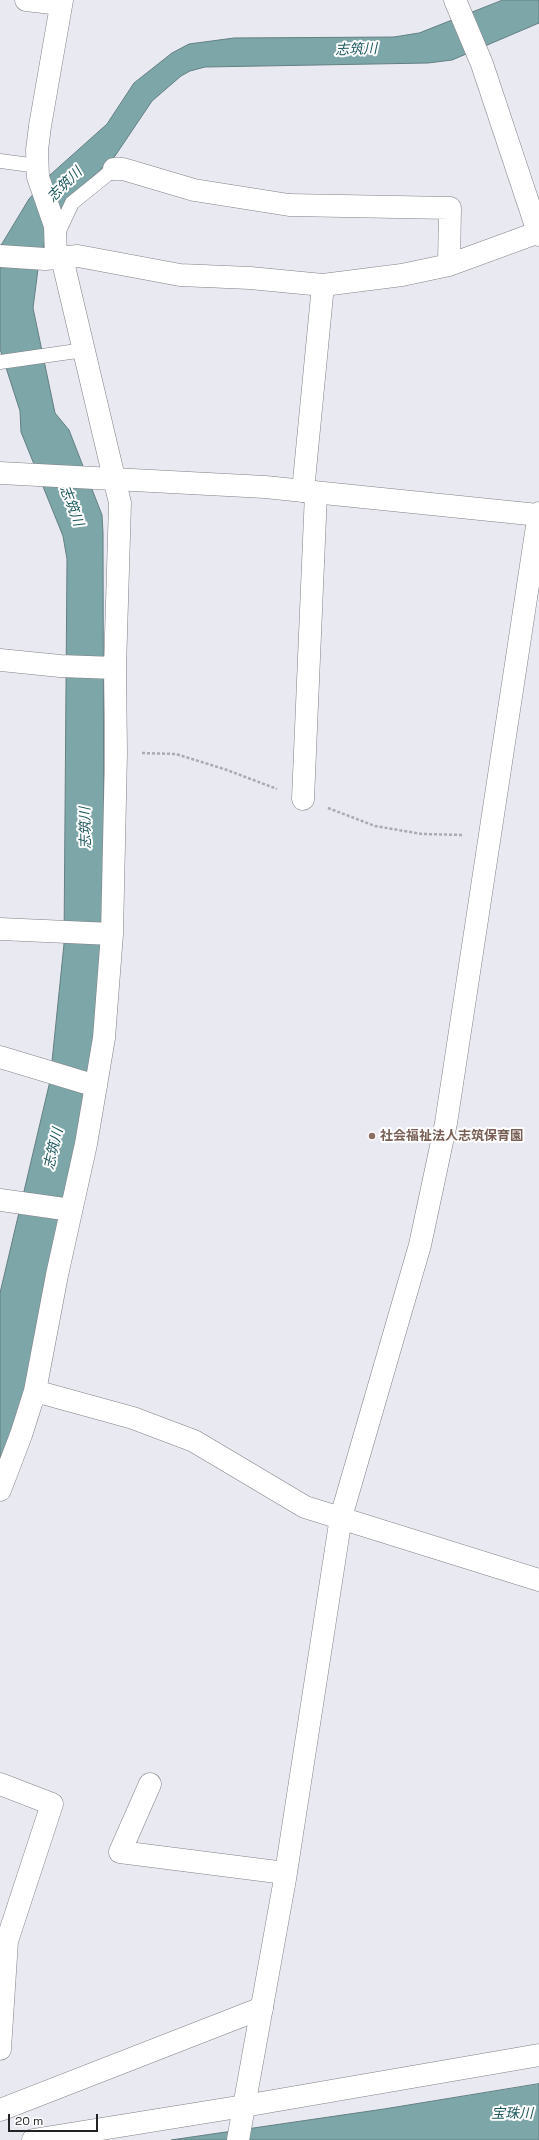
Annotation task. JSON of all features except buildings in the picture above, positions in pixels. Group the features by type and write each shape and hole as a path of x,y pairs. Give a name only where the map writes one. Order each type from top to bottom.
{"street":[{"path":"0,1490 21,1435 35,1391 96,1086 104,1038 112,934 116,753 115,668 120,503 84,350 55,248 38,171 40,126 62,2 26,0"},
{"path":"0,256 55,248 78,256 180,275 250,278 323,285 402,275 449,265 539,233 482,64 456,2"},
{"path":"114,169 123,170 194,190 289,205 450,208 449,265"},
{"path":"303,799 310,492 323,285"},
{"path":"10,473 310,492 539,515 446,1123 421,1237 341,1517 285,1873 242,2122"},
{"path":"0,660 60,666 115,668"},
{"path":"0,928 112,934"},
{"path":"0,1057 96,1086"},
{"path":"0,1200 71,1210"},
{"path":"35,1391 133,1418 194,1441 304,1507 341,1517 519,1575 539,1580"},
{"path":"0,1784 52,1804 7,1941 0,2049"},
{"path":"150,1784 120,1852 285,1873"},
{"path":"0,2110 262,2008"},
{"path":"33,2140 242,2122 539,2055"}],"lane":[{"path":"0,161 38,171"},
{"path":"55,248 72,203 114,169"},
{"path":"0,362 84,350"}],"path":[{"path":"116,753 176,754 227,770 375,826 422,834 490,837"}],"water":[{"name":"志筑川","path":"503,0 539,0 539,23 452,60 428,63 205,67 190,71 181,76 152,101 115,156 78,190 60,210 47,232 38,269 33,308 55,413 69,430 102,515 104,944 96,1041 26,1392 0,1465 0,1293 50,1081 64,944 67,559 63,536 21,432 20,411 0,349 0,247 29,199 50,175 107,124 134,83 172,53 189,44 234,38 394,37 419,33"},
{"name":"宝珠川","path":"539,2084 539,2140 171,2140 384,2109"}],"place":[{"name":"社会福祉法人志筑保育園","path":"372,1136"}]}
